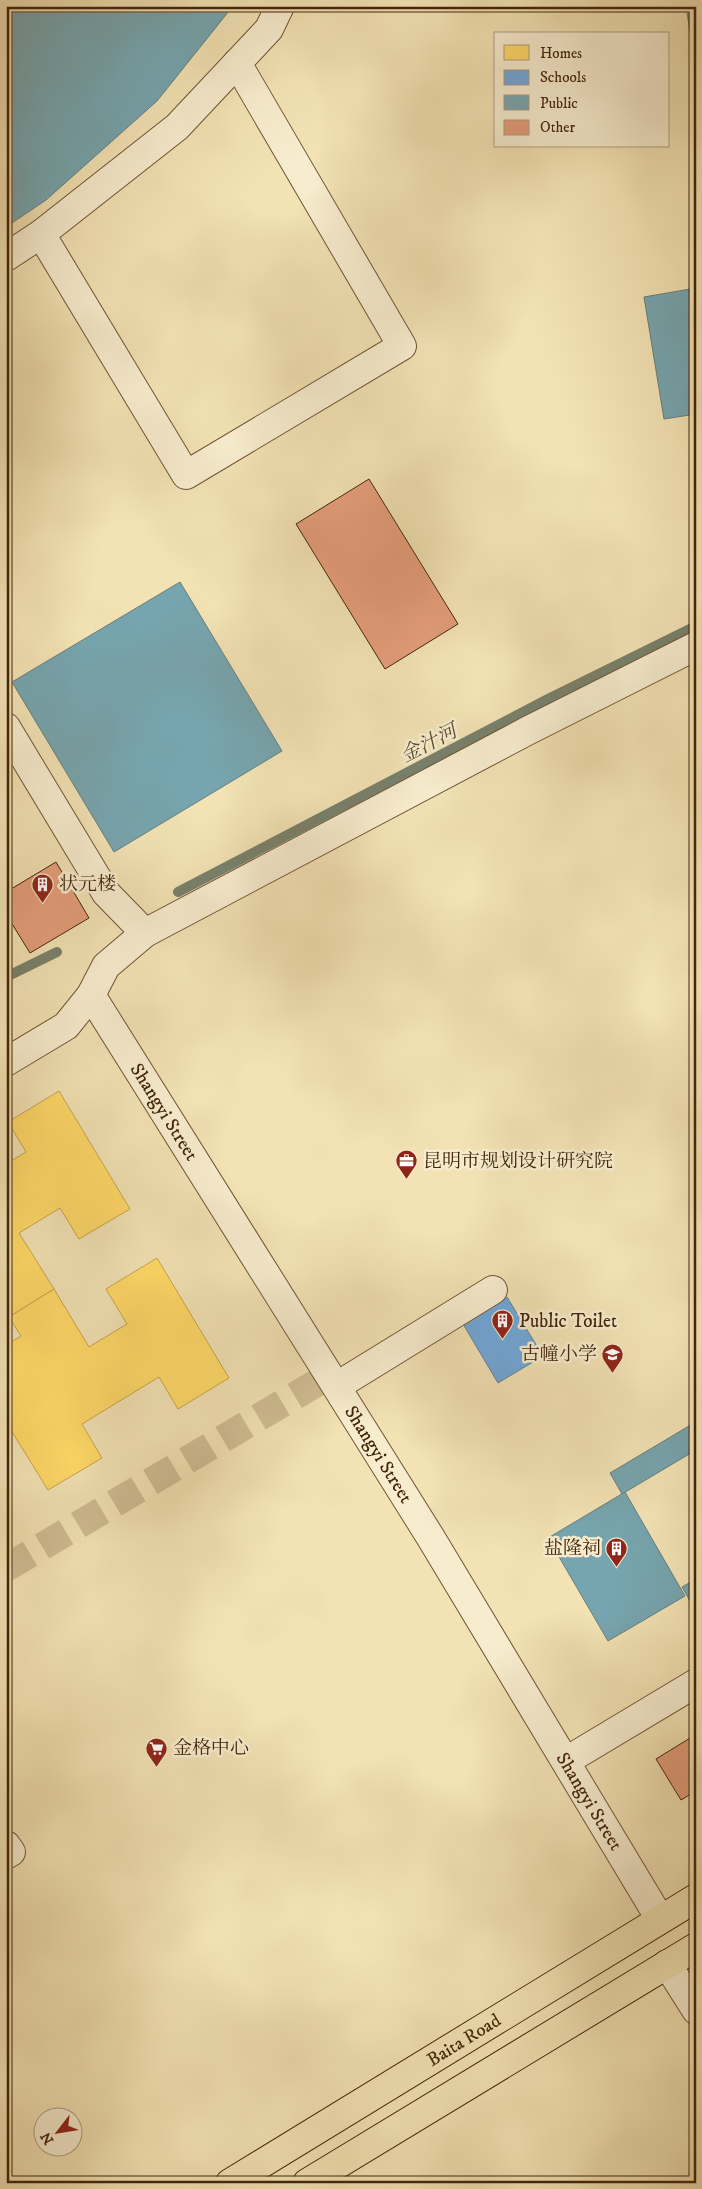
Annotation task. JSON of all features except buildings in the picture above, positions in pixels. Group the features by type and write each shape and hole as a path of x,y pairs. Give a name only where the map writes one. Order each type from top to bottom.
{"main road":[{"name":"Baita Road","path":"230,2183 696,1898"},
{"path":"307,2183 696,1947"}],"street":[{"path":"6,257 41,234 177,127 269,29 280,6"},
{"path":"41,234 186,475 402,346 237,63"},
{"path":"6,1062 66,1026 91,995 106,966 145,933 529,730 696,646"},
{"path":"6,727 106,893 145,933"},
{"name":"Shangyi Street","path":"91,995 337,1386 660,1919"},
{"path":"337,1386 493,1290"},
{"path":"566,1762 696,1683"},
{"path":"6,1845 10,1852 6,1855"},
{"path":"667,1964 696,2010"}],"waterway":[{"name":"金汁河","path":"178,892 548,699 696,626"},
{"name":"金汁河","path":"6,977 57,952"}],"tunnel":[{"path":"6,1568 330,1375"}],"place":[{"name":"状元楼","path":"43,903"},
{"name":"昆明市规划设计研究院","path":"407,1180"},
{"name":"Public Toilet","path":"503,1340"},
{"name":"古幢小学","path":"613,1373"},
{"name":"盐隆祠","path":"617,1567"},
{"name":"金格中心","path":"157,1767"}]}
